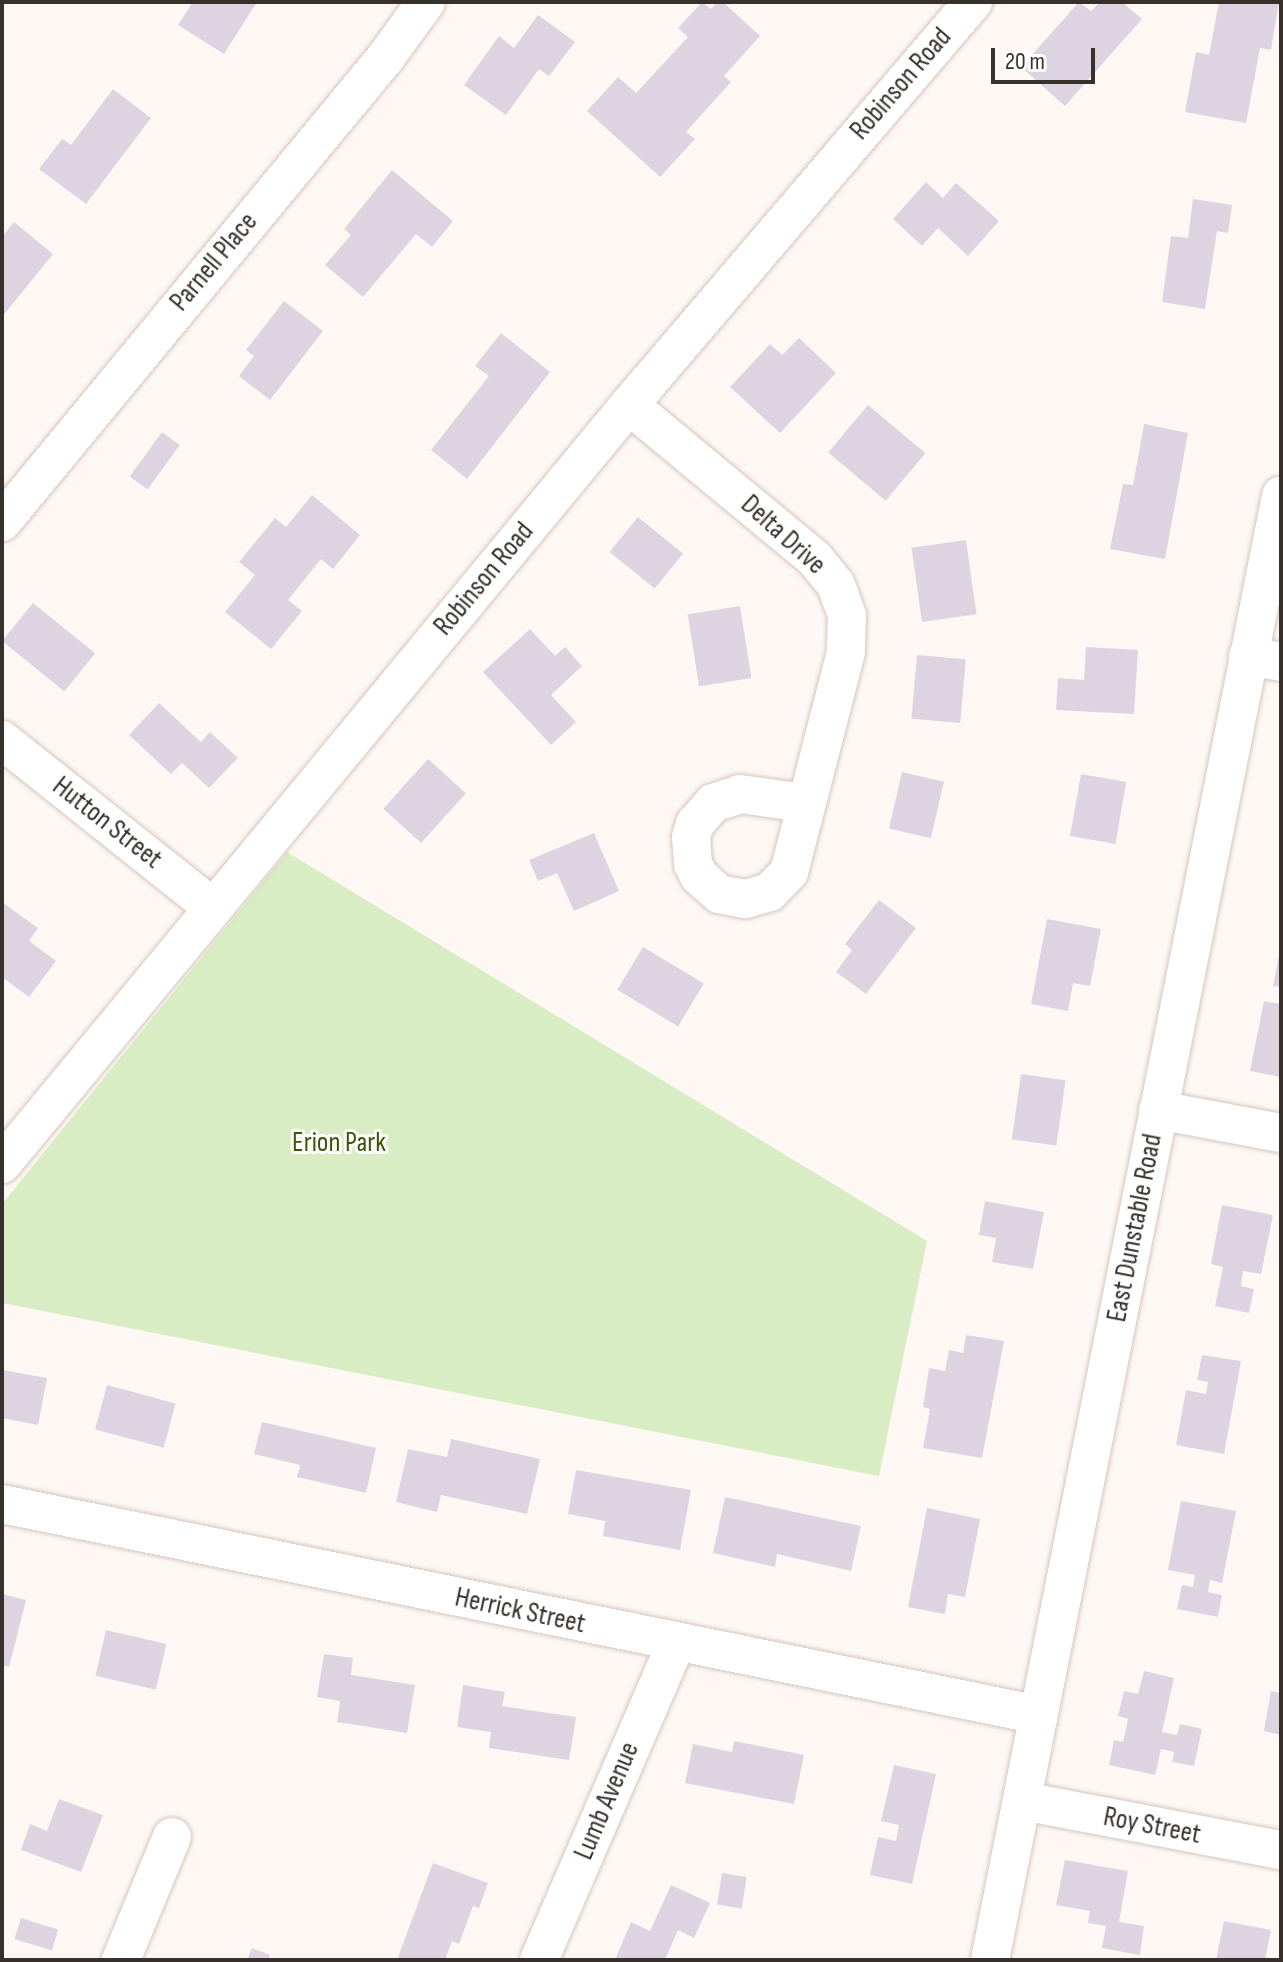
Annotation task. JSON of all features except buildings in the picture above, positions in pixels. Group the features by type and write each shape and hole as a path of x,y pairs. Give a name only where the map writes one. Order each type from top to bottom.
{"street":[{"name":"Parnell Place","path":"2,522 386,57 426,2"},
{"name":"Robinson Road","path":"2,1164 629,405 973,2"},
{"name":"Delta Drive","path":"629,405 815,559 843,600 848,633 846,652 805,803"},
{"name":"East Dunstable Road","path":"990,1960 1158,1110 1265,659 1280,511"},
{"name":"Hutton Street","path":"2,740 212,907"},
{"path":"1158,1110 1281,1133"},
{"name":"Herrick Street","path":"2,1504 1039,1715"},
{"name":"Lumb Avenue","path":"539,1960 676,1643"},
{"name":"Roy Street","path":"1023,1801 1281,1850"},
{"path":"121,1960 172,1837"}],"green space":[{"name":"Erion Park","path":"287,852 927,1241 879,1476 2,1303 2,1204"}]}
